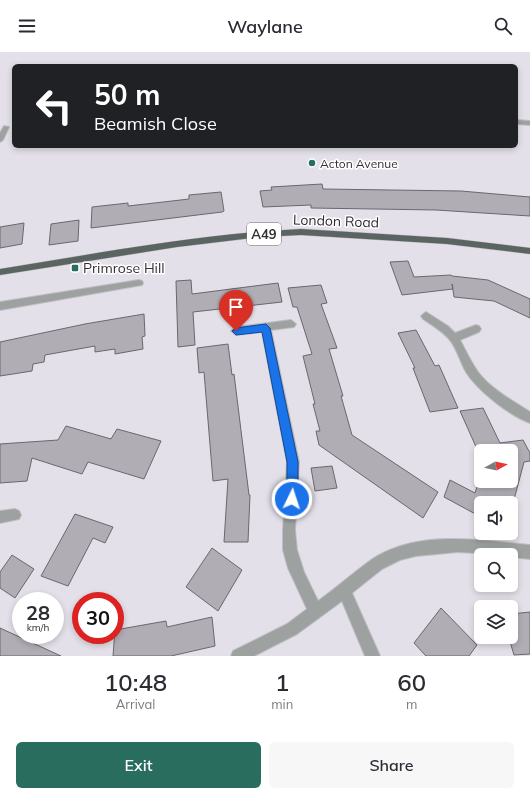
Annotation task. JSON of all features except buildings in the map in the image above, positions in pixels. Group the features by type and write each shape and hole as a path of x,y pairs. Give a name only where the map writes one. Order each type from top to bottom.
{"highway":[{"name":"London Road","path":"0,272 177,244 261,234 301,232 447,241 530,251"}],"street":[{"path":"518,122 530,123"},
{"path":"1,137 6,127"},
{"path":"1,137 12,134"},
{"path":"0,306 139,283"},
{"path":"426,316 445,329 454,338 464,360 479,381 488,390 530,418"},
{"path":"236,331 291,324"},
{"path":"266,328 294,479 289,518 289,541 293,565 316,612"},
{"path":"454,338 476,329"},
{"path":"0,517 15,515"},
{"path":"238,656 292,629 344,591 377,564 398,554 416,549 458,545 530,552"},
{"path":"344,591 373,656"}],"place":[{"name":"Acton Avenue","path":"312,163"},
{"name":"Primrose Hill","path":"75,268"}],"route":[{"path":"236,331 266,328 292,462 294,479 292,499"}]}
